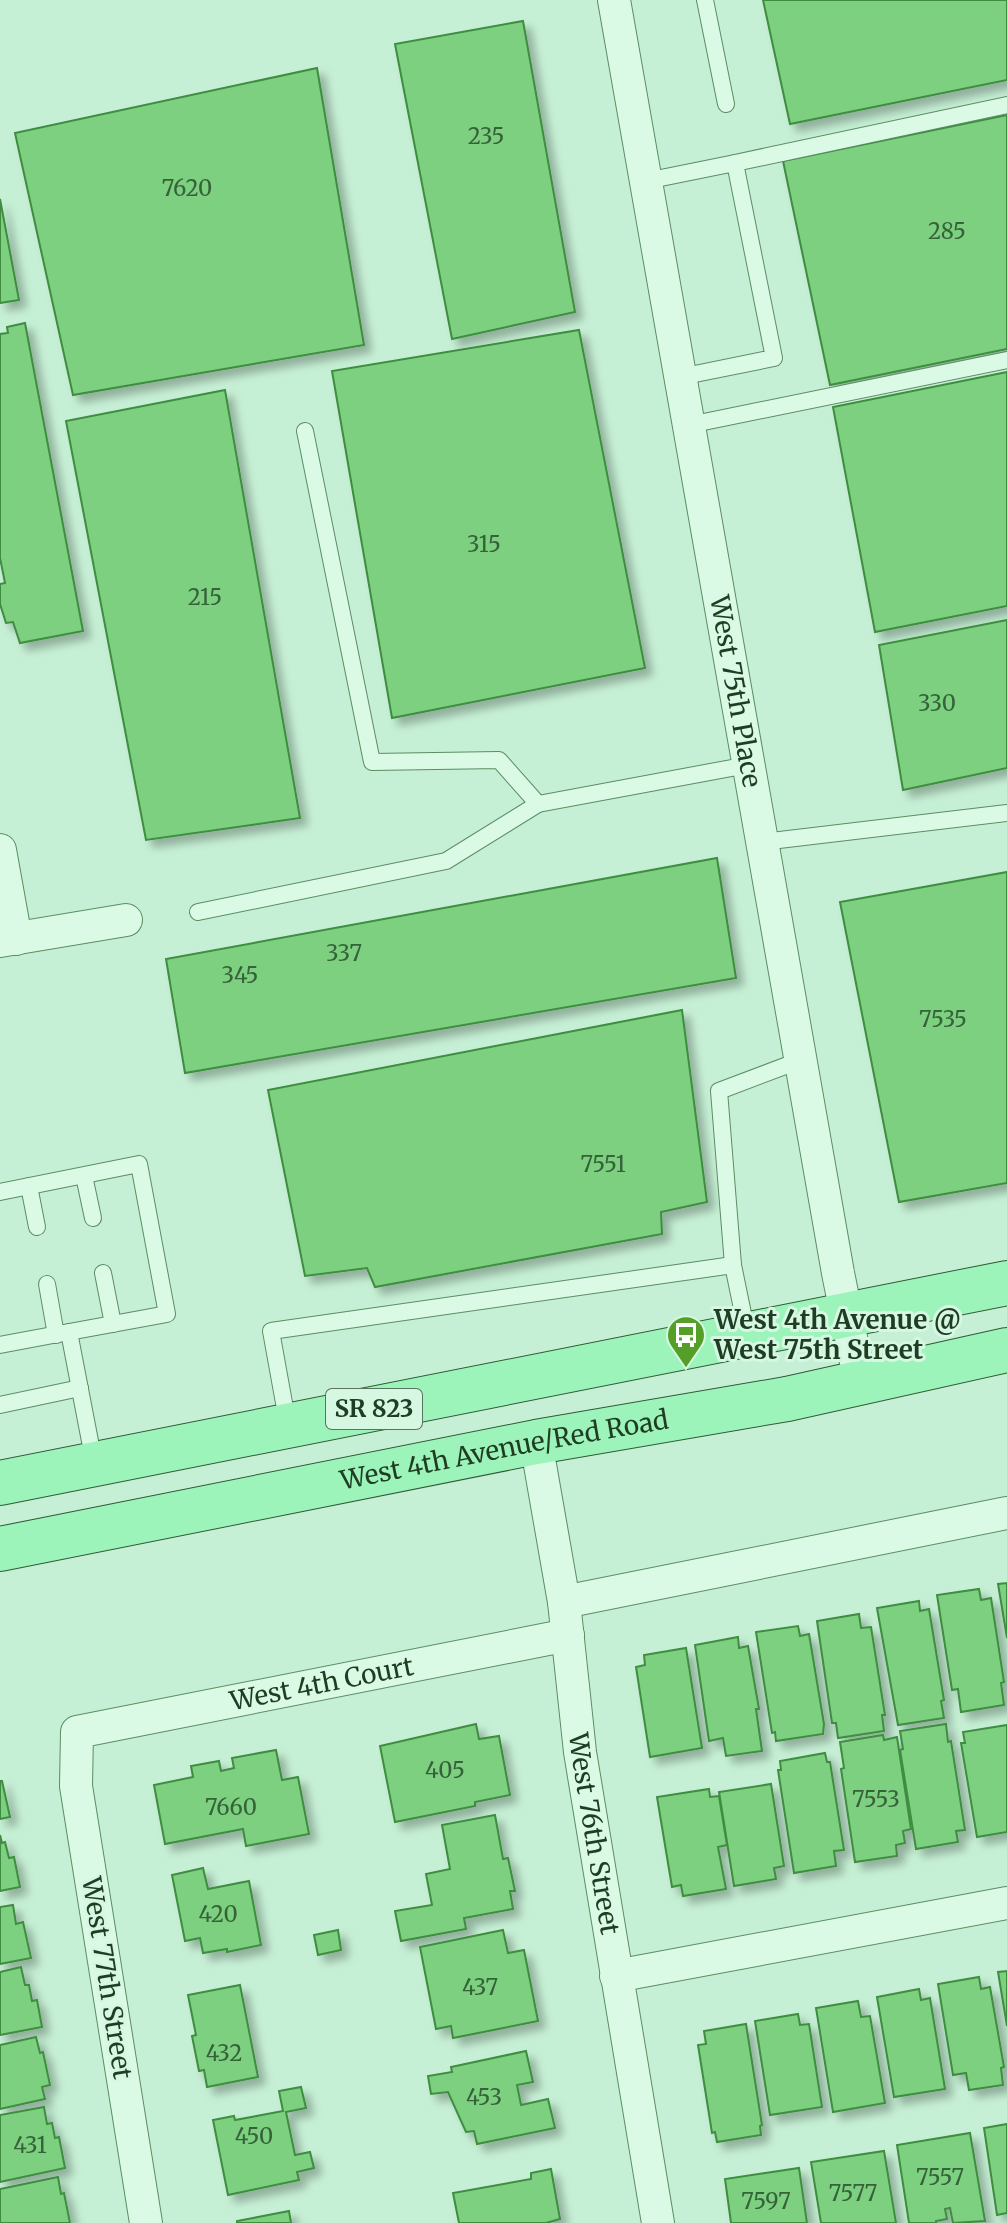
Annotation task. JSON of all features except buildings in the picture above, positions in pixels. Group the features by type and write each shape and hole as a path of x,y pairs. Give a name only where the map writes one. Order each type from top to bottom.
{"main road":[{"name":"SR 823","path":"0,1483 1007,1283"},
{"name":"West 4th Avenue/Red Road","path":"0,1549 536,1442 787,1399 1007,1350"}],"street":[{"name":"West 75th Place","path":"614,0 860,1382"},
{"path":"0,850 8,940 126,920"},
{"name":"West 76th Street","path":"536,1442 564,1602 580,1752 658,2223"},
{"path":"564,1602 1007,1513"},
{"name":"West 4th Court","path":"77,1732 568,1635"},
{"name":"West 77th Street","path":"77,1732 76,1786 146,2223"},
{"path":"616,1976 1007,1903"}],"lane":[{"path":"705,0 726,104"},
{"path":"646,181 1007,105"},
{"path":"680,377 774,358 735,163"},
{"path":"689,425 1007,360"},
{"path":"305,431 372,762 499,760 538,804"},
{"path":"198,912 446,861 538,804 748,765"},
{"path":"762,842 1007,813"},
{"path":"747,1334 733,1265 719,1091 801,1060"},
{"path":"0,1192 139,1164 167,1314 0,1345"},
{"path":"84,1176 93,1218"},
{"path":"29,1186 37,1227"},
{"path":"288,1425 271,1331 733,1265"},
{"path":"103,1273 113,1324"},
{"path":"47,1284 80,1388 95,1464"},
{"path":"0,1405 80,1388"}],"place":[{"name":"West 4th Avenue @ West 75th Street","path":"686,1369"}]}
